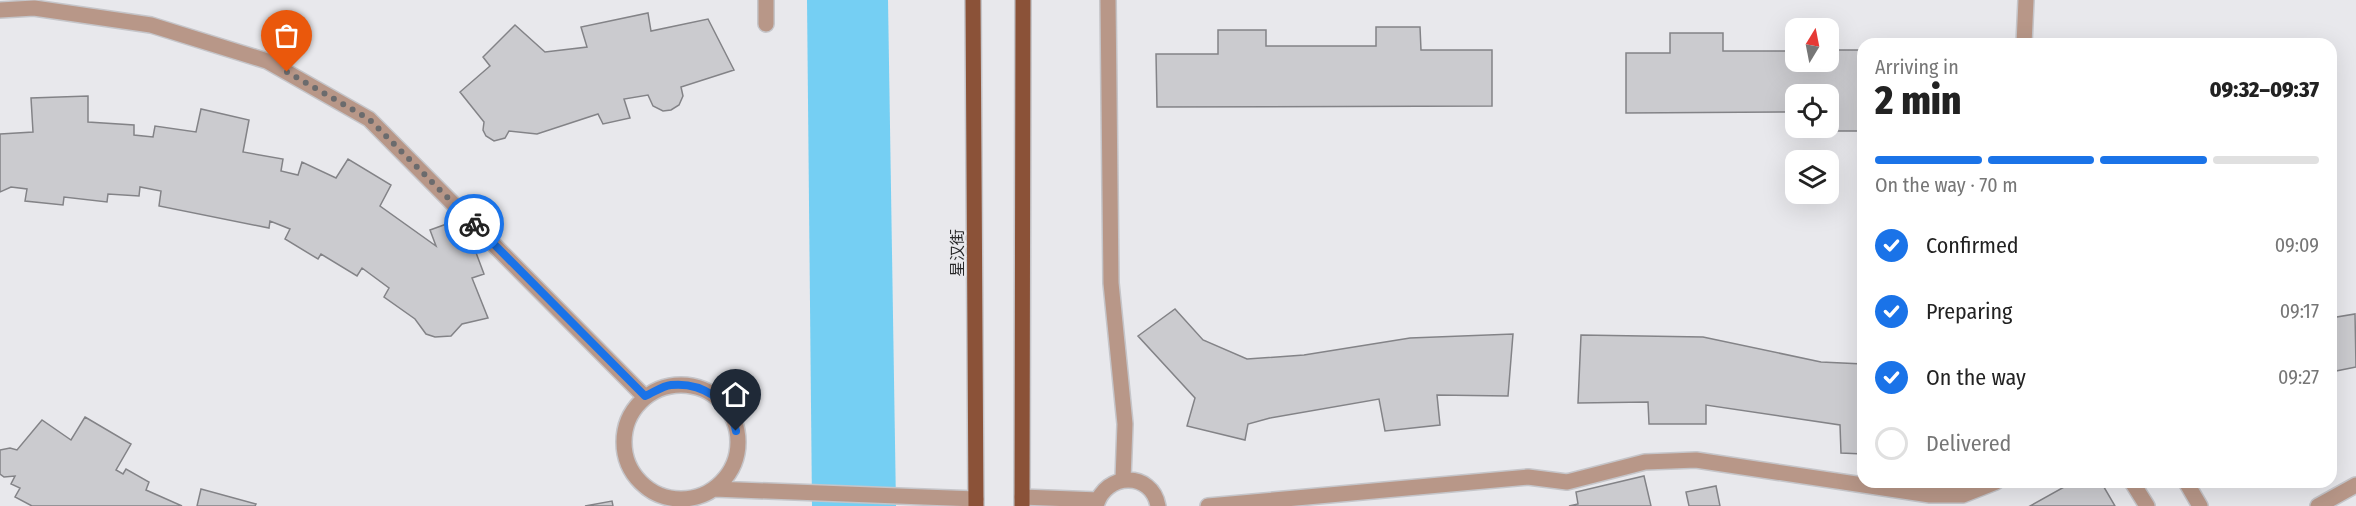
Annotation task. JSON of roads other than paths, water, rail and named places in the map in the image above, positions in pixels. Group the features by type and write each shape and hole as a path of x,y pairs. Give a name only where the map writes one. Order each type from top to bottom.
{"main road":[{"name":"星汉街","path":"973,0 976,502"},
{"path":"1022,501 1023,0"}],"street":[{"path":"766,0 766,24"},
{"path":"1108,0 1111,283 1125,424 1123,480"},
{"path":"2024,38 2025,0"},
{"path":"0,10 34,8 151,25 267,61 369,119 645,396"},
{"path":"669,385 695,386 718,398 734,419 739,444 732,469 714,489 694,498 672,499 651,492 634,477 624,457 623,434 630,413 645,396 669,385"},
{"path":"1208,506 1528,477 1567,482 1646,462 1696,460 1857,484"},
{"path":"1022,501 1097,503 1108,486 1123,480 1134,480 1144,484 1152,491 1158,506"},
{"path":"2318,506 2356,485"},
{"path":"1883,488 1930,495 1963,495 1981,488"},
{"path":"2136,488 2147,506"},
{"path":"2190,488 2200,506"},
{"path":"714,489 976,502"}],"water":[{"path":"807,0 888,0 896,506 812,506"}]}
